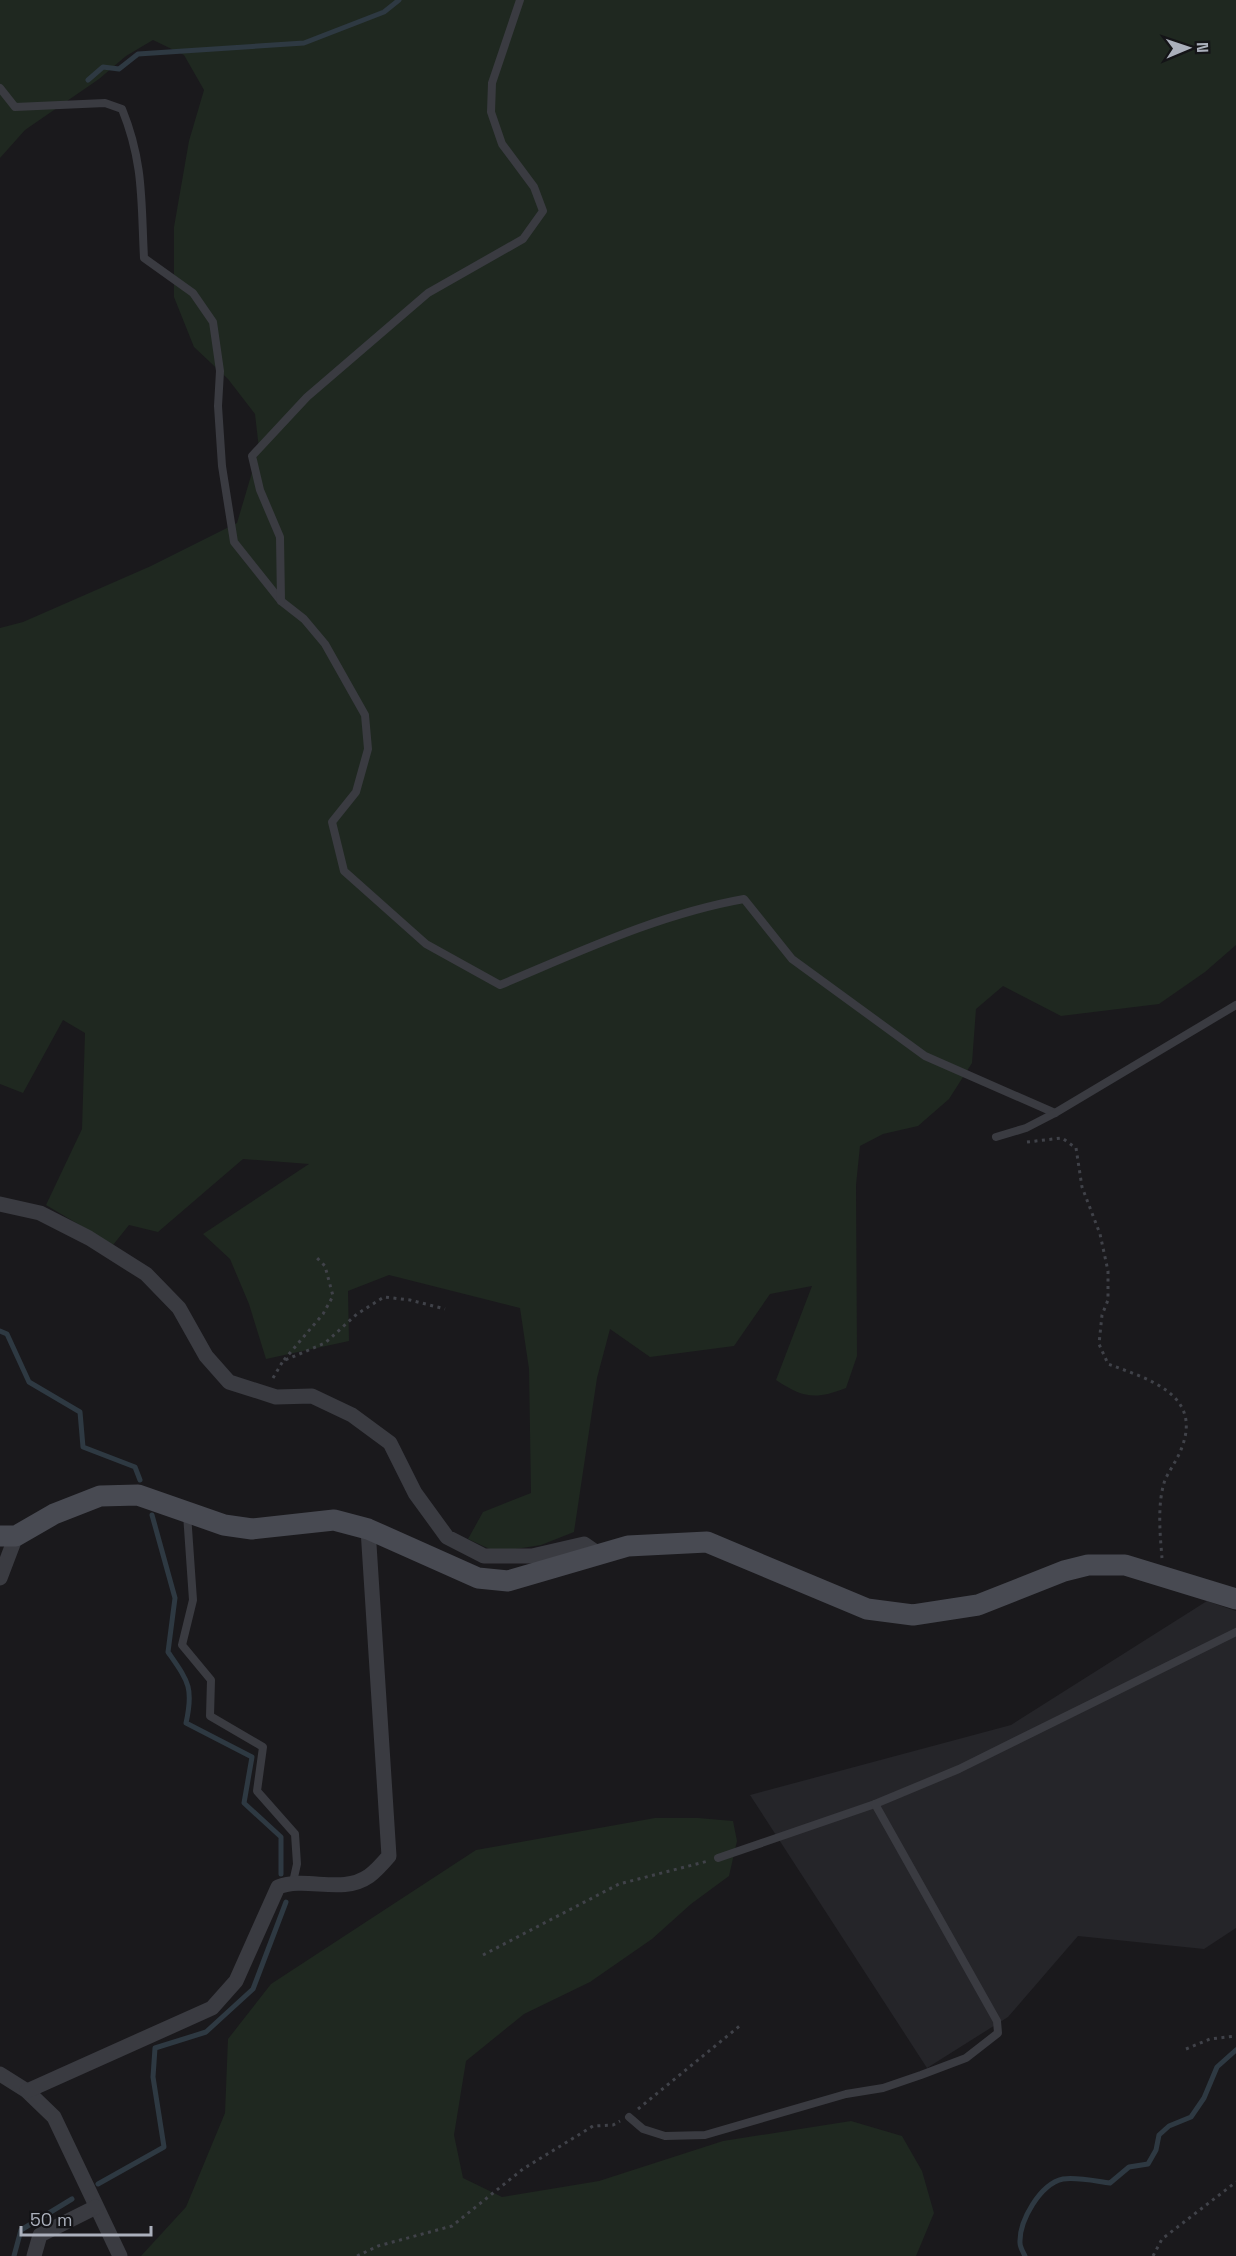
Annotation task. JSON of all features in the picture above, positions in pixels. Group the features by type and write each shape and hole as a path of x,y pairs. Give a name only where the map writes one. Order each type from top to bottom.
{"street":[{"path":"0,1204 40,1213 89,1238 146,1274 179,1308 206,1356 229,1382 276,1397 312,1396 351,1414 390,1443 415,1493 447,1537 484,1556 532,1556 584,1544 600,1555"},
{"path":"0,1578 8,1536 54,1514 100,1496 138,1495 187,1510 224,1525 252,1529 334,1520 368,1529 478,1578 508,1581 628,1546 707,1542 867,1609 913,1615 978,1605 1064,1571 1088,1565 1125,1565 1236,1599"},
{"path":"27,2091 212,2008 236,1981 278,1887 293,1882 341,1886 368,1877 389,1856 368,1529"},
{"path":"0,2074 27,2091 54,2117 120,2256"},
{"path":"34,2256 40,2235 96,2206"}],"lane":[{"path":"280,601 280,537 260,490 252,456 307,397 428,293 523,239 543,211 534,187 502,144 491,112 492,83 520,0"},
{"path":"0,88 15,107 105,103 122,110 135,140 140,168 144,258 194,293 213,322 220,371 218,406 222,466 234,542 280,601 304,619 325,644 365,716 368,749 356,792 332,822 345,871 426,944 500,985 633,930 719,904 744,899 792,959 925,1056 1056,1113"},
{"path":"996,1137 1026,1128 1056,1113 1236,1005"},
{"path":"187,1510 193,1600 182,1646 211,1680 210,1716 263,1747 256,1791 295,1834 297,1864 293,1882"},
{"path":"718,1858 875,1804 959,1769 1236,1632"},
{"path":"629,2117 643,2130 666,2136 705,2135 846,2094 883,2088 912,2078 966,2058 998,2033 997,2021 875,1804"}],"path":[{"path":"996,1137 1031,1142 1062,1138 1076,1148 1082,1187 1100,1234 1108,1271 1108,1300 1102,1315 1099,1344 1108,1364 1162,1388 1177,1399 1188,1420 1183,1447 1165,1482 1160,1530 1163,1576"},
{"path":"280,1383 272,1379 283,1361 323,1314 333,1296 325,1266 315,1256"},
{"path":"283,1361 325,1343 357,1314 384,1297 410,1300 446,1309"},
{"path":"483,1955 619,1884 718,1858"},
{"path":"357,2256 378,2246 452,2226 523,2169 593,2126 613,2125 629,2117 742,2025"},
{"path":"1186,2049 1210,2039 1236,2036"},
{"path":"1153,2256 1162,2239 1236,2182"}],"shaded area":[{"path":"0,0 1236,0 1236,945 1205,972 1159,1004 1061,1016 1003,986 976,1009 972,1063 949,1099 918,1126 883,1134 860,1146 856,1185 857,1356 846,1388 826,1394 810,1395 794,1391 776,1380 812,1286 770,1294 734,1346 650,1357 610,1329 597,1378 574,1532 541,1545 496,1552 468,1539 483,1512 531,1493 529,1369 520,1308 389,1275 348,1291 349,1341 266,1359 249,1304 230,1259 203,1234 309,1164 243,1159 158,1232 129,1225 113,1245 46,1205 82,1129 85,1033 63,1020 23,1093 0,1084 0,628 23,622 151,566 237,523 259,449 255,414 228,379 194,347 174,297 174,227 189,141 204,90 184,55 153,40 126,56 99,79 25,130 0,158"},
{"path":"1207,1601 1236,1611 1236,1928 1204,1949 1078,1936 1008,2017 927,2068 750,1795 1011,1725"},
{"path":"655,1818 733,1821 737,1841 729,1876 691,1904 652,1939 590,1982 524,2014 466,2061 454,2135 463,2178 502,2197 599,2181 723,2141 851,2121 902,2136 922,2171 934,2213 916,2256 141,2256 186,2207 225,2113 228,2039 271,1984 476,1850"}],"waterway":[{"path":"88,80 103,67 119,69 138,54 304,43 384,12 399,0"},
{"path":"0,1331 7,1334 29,1382 80,1412 83,1447 135,1467 140,1480"},
{"path":"152,1515 175,1598 168,1652 188,1685 189,1701 186,1723 252,1757 244,1803 281,1837 281,1874"},
{"path":"98,2184 164,2147 153,2077 155,2048 206,2032 253,1989 286,1902"},
{"path":"1025,2256 1020,2243 1023,2224 1032,2205 1046,2188 1063,2179 1110,2183 1129,2167 1148,2164 1156,2150 1159,2135 1169,2126 1191,2117 1204,2098 1217,2067 1236,2050"},
{"path":"14,2256 21,2230 72,2199"}]}
